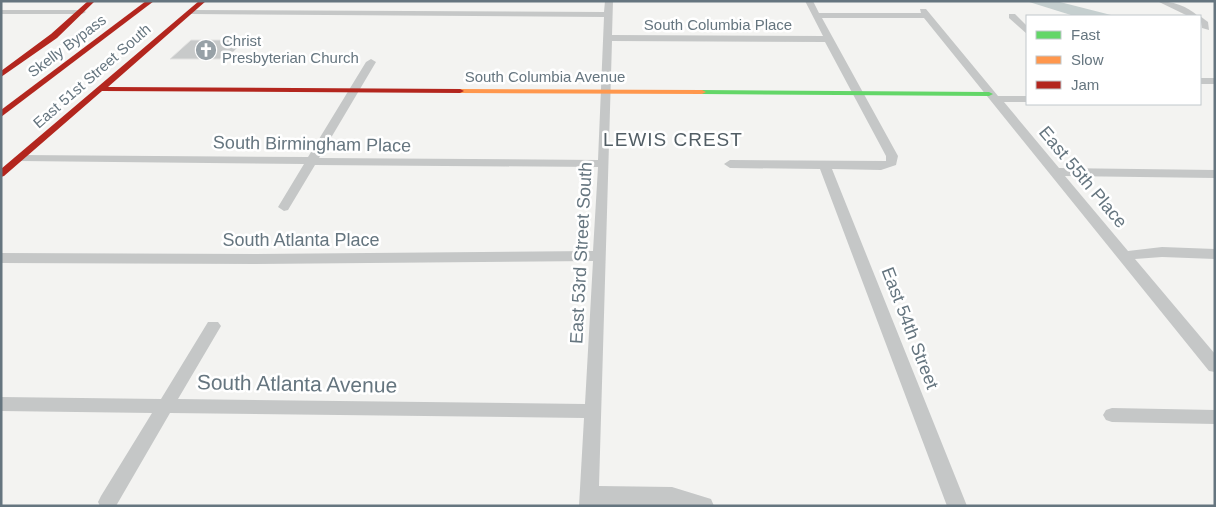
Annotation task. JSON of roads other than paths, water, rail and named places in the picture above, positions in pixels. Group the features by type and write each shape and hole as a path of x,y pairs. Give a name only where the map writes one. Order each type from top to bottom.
{"main road":[{"path":"1,75 54,36 92,1"},
{"name":"Skelly Bypass","path":"1,100 136,1"},
{"name":"Skelly Bypass","path":"1,114 151,1"},
{"name":"East 51st Street South","path":"1,174 203,1"},
{"path":"1,123 92,46"},
{"name":"South Columbia Avenue","path":"100,88 991,97"}],"street":[{"path":"308,13 319,1"},
{"path":"442,14 448,1"},
{"path":"730,164 881,166 892,163 892,156 827,39 809,1"},
{"path":"1161,1 1192,15"},
{"path":"190,12 442,14 609,8"},
{"name":"East 53rd Street South","path":"589,500 609,8"},
{"path":"1,12 82,12"},
{"name":"East 55th Place","path":"816,15 922,13 1215,366"},
{"path":"1012,16 1026,30"},
{"path":"1201,20 1206,28"},
{"name":"South Columbia Place","path":"608,38 827,39"},
{"path":"284,207 371,62"},
{"path":"1201,80 1215,81"},
{"path":"991,97 1026,100"},
{"name":"South Birmingham Place","path":"20,158 604,164"},
{"name":"East 54th Street","path":"825,166 957,506"},
{"path":"1054,172 1215,174"},
{"path":"1124,256 1162,252 1215,254"},
{"name":"South Atlanta Place","path":"1,258 256,260 600,256"},
{"path":"108,502 213,326"},
{"name":"South Atlanta Avenue","path":"1,404 593,411"},
{"path":"1112,415 1215,417"},
{"path":"589,500 672,496 704,506"}],"place":[{"name":"Christ Presbyterian Church","path":"206,50"}],"district":[{"name":"LEWIS CREST","path":"673,139"}]}
